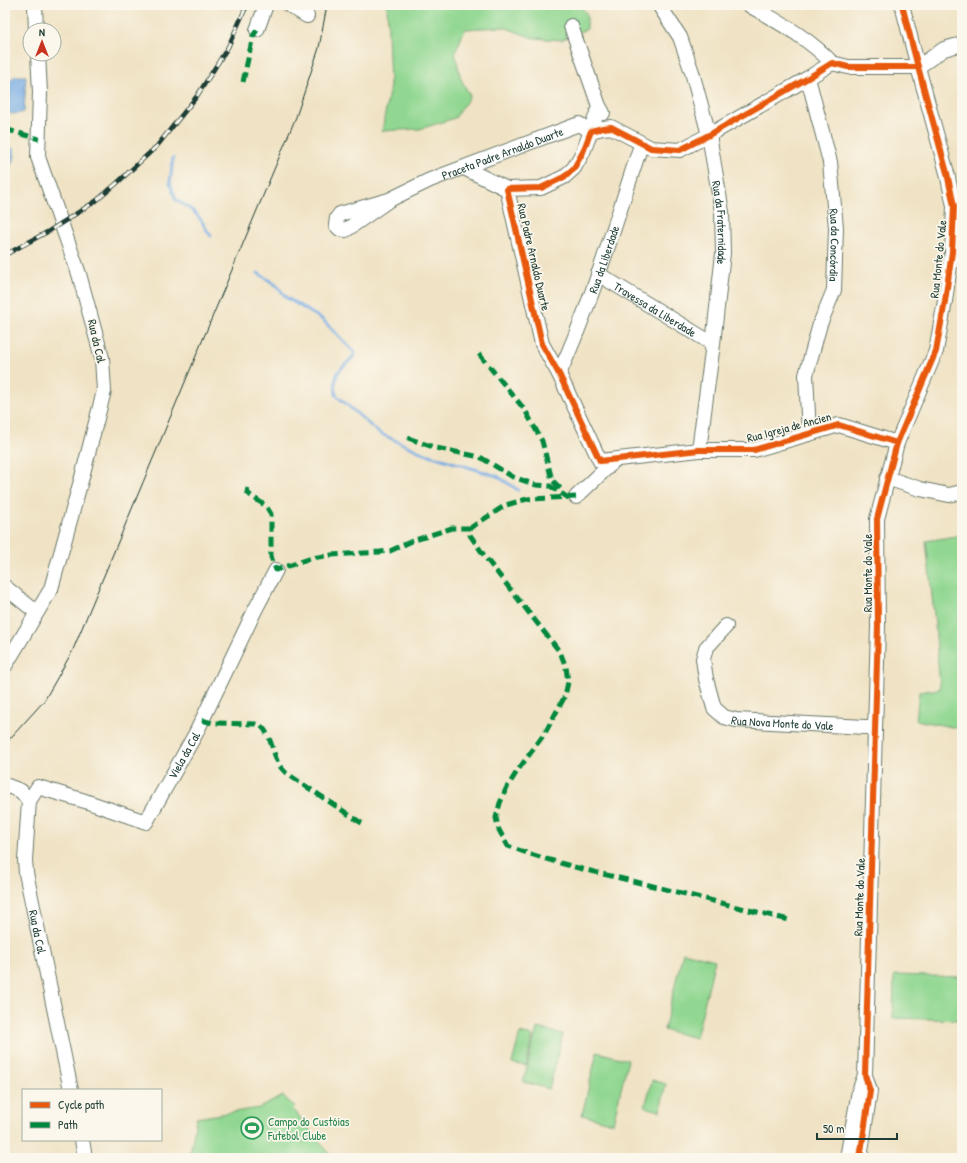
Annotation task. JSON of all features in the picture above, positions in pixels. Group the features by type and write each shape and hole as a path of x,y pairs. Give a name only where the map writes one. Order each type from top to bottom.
{"street":[{"path":"35,5 36,22"},
{"path":"257,30 266,5"},
{"path":"289,5 307,16"},
{"name":"Rua da Fraternidade","path":"659,5 680,37 692,72 709,135 722,212 722,253 713,344 699,450"},
{"path":"750,5 820,50 832,62 848,67 918,67 944,49 962,44"},
{"name":"Rua Monte do Vale","path":"847,1158 858,1135 870,1091 865,1075 878,626 877,519 897,443 936,352 945,301 957,252 954,206 947,173 902,5"},
{"path":"571,26 599,106 611,128"},
{"name":"Rua da Cal","path":"5,666 51,589 104,391 102,358 79,274 38,157 40,92 38,62"},
{"path":"591,131 611,128 651,148 680,150 808,78 832,62"},
{"name":"Rua da Concórdia","path":"808,78 830,162 836,228 834,290 820,324 806,375 809,434"},
{"path":"591,131 599,106"},
{"name":"Praceta Padre Arnaldo Duarte","path":"389,200 430,180 579,124 591,131"},
{"name":"Rua Padre Arnaldo Duarte","path":"464,168 507,189 541,188 564,177 574,168 583,152 591,131"},
{"name":"Rua da Liberdade","path":"559,374 570,350 598,274 640,148 646,146"},
{"name":"Rua Padre Arnaldo Duarte","path":"507,189 542,344 559,374 600,460 612,460"},
{"name":"Travessa da Liberdade","path":"598,274 713,344"},
{"name":"Rua Igreja de Ancien","path":"612,460 699,450 754,450 839,425 897,443"},
{"path":"576,497 611,464 612,460"},
{"path":"887,478 920,489 949,495 962,492"},
{"name":"Viela da Cal","path":"29,801 38,787 146,822 196,733 255,610 276,570"},
{"path":"5,587 36,612"},
{"name":"Rua Nova Monte do Vale","path":"726,626 706,648 703,659 706,679 714,708 724,717 736,720 874,727"},
{"path":"5,785 21,791 29,801"},
{"name":"Rua da Cal","path":"29,801 25,860 26,873 71,1089"},
{"name":"Rua Monte do Vale","path":"858,1135 860,1158"},
{"path":"82,1141 85,1158"}],"green space":[{"path":"387,5 579,5 587,14 587,29 561,40 533,38 504,27 465,29 455,53 461,79 470,96 455,118 420,129 382,131 390,86"},
{"path":"962,535 962,729 916,720 919,692 940,689 926,541"},
{"path":"683,952 715,960 696,1038 664,1030"},
{"path":"894,975 962,977 962,1020 893,1018"},
{"path":"537,1028 563,1034 549,1089 523,1082"},
{"path":"520,1033 533,1036 526,1066 512,1063"},
{"path":"597,1052 628,1060 613,1123 582,1115"},
{"path":"652,1080 666,1084 660,1111 645,1107"},
{"name":"Campo do Custóias Futebol Clube","path":"283,1096 295,1107 293,1109 333,1158 178,1158 191,1150 196,1118 259,1108"}],"water":[{"path":"15,76 26,76 24,112 12,114 5,112 5,97 8,84"},
{"path":"5,143 14,150 15,156 5,175 5,164 9,155 5,151"}],"waterway":[{"path":"173,158 170,183 176,200 196,214 211,236"},
{"path":"258,273 276,285 287,298 323,320 355,353 338,372 335,385 336,395 379,433 423,453 497,476 518,490"}],"tram line":[{"path":"5,744 44,701 72,652 296,117 319,48 327,5"}],"railway":[{"path":"5,255 49,231 96,201 157,146 197,96 228,47 247,5"}],"marked path":[{"path":"243,82 253,36 257,30"},
{"path":"5,129 39,139"},
{"path":"479,354 525,410 542,441 552,480 561,489"},
{"path":"408,438 436,448 480,457 513,477 536,485 550,486 567,497"},
{"path":"248,488 247,492 266,506 271,514 271,557 276,570 312,558 331,555 390,551 412,541 452,528 470,528"},
{"path":"576,497 527,499 506,505 470,528 470,535 488,561 560,652 566,667 568,682 565,696 545,733 506,789 496,818 499,830 508,846 542,858 789,920"},
{"path":"202,720 212,723 258,724 268,736 278,763 286,773 363,824"}],"cycle path":[{"path":"860,1158 870,1091 865,1075 878,627 877,519 897,443 936,351 952,252 954,206 947,173 902,5"},
{"path":"897,443 839,425 754,450 699,450 600,461 559,374 542,344 507,189 541,188 564,177 574,168 583,152 591,131 611,127 651,148 680,150 709,135 832,63 848,67 918,67"}],"place":[{"name":"Campo do Custóias Futebol Clube","path":"252,1128"}]}
